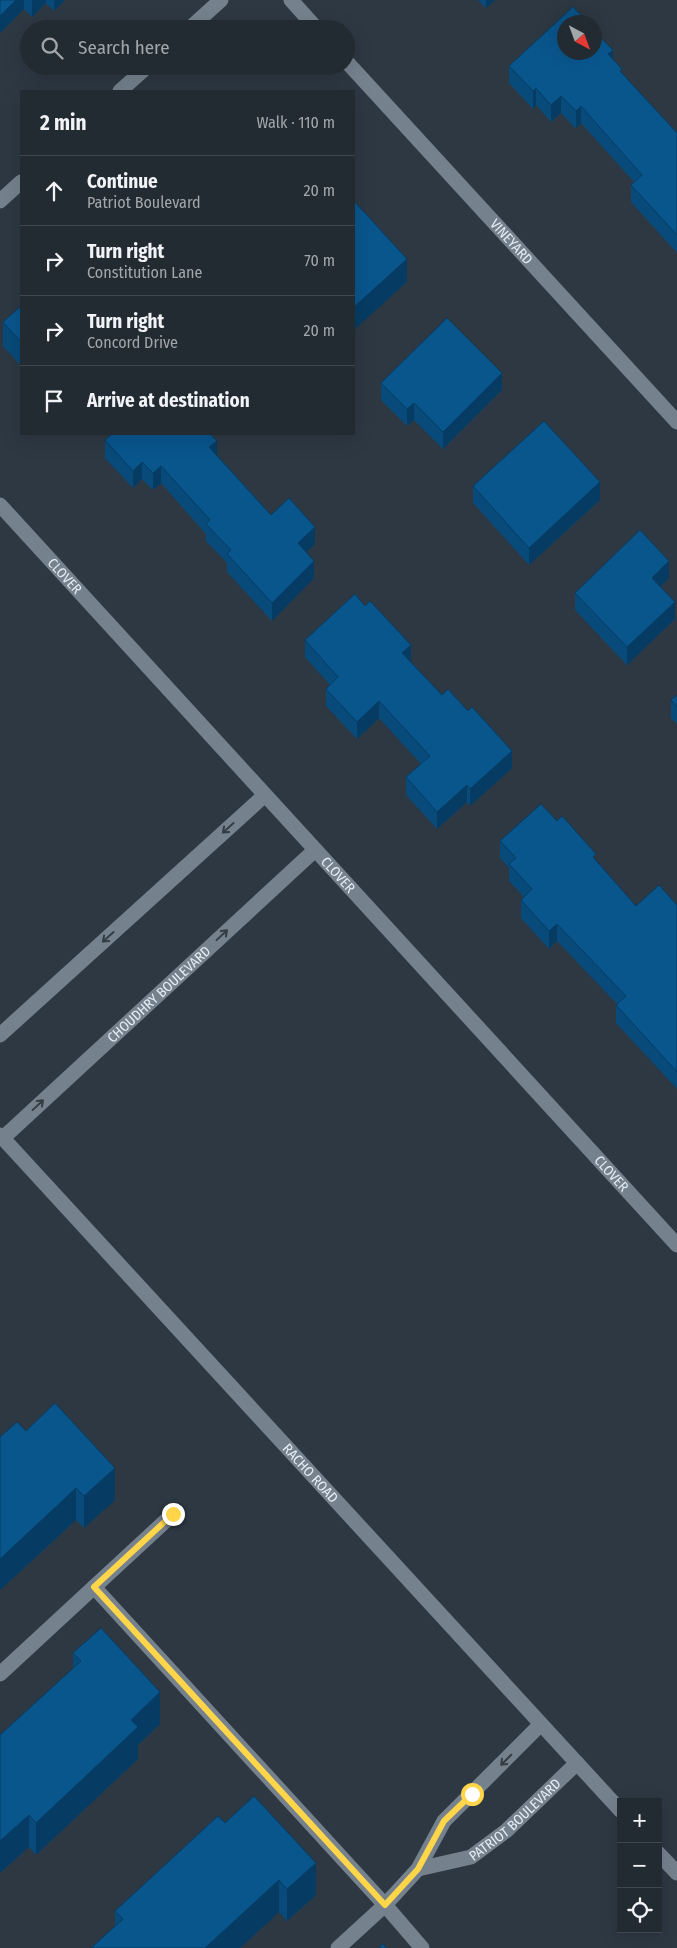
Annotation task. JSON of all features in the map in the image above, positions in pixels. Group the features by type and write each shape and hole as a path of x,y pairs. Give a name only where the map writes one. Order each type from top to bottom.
{"street":[{"path":"199,20 221,0"},
{"path":"290,0 309,20"},
{"name":"VINEYARD","path":"355,71 677,422"},
{"path":"121,90 138,75"},
{"path":"0,201 20,183"},
{"name":"CLOVER","path":"0,505 677,1245"},
{"path":"0,1035 264,795"},
{"name":"CHOUDHRY BOULEVARD","path":"1,1136 314,850"},
{"name":"RACHO ROAD","path":"1,1136 617,1808"},
{"path":"0,1674 173,1514"},
{"path":"94,1587 385,1905 422,1948"},
{"path":"338,1948 385,1905 418,1869 444,1821 540,1725"},
{"name":"PATRIOT BOULEVARD","path":"418,1869 471,1857 506,1831 577,1763"},
{"path":"662,1857 677,1873"}],"building":[{"path":"0,0 16,0 0,16"},
{"path":"573,7 580,15 564,15"},
{"path":"557,22 557,60 602,60 602,39 613,50 608,54 622,69 620,71 677,133 677,235 631,185 642,175 581,106 576,111 561,96 551,105 536,88 533,91 509,66"},
{"path":"355,202 407,259 355,306"},
{"path":"20,307 20,341 3,322"},
{"path":"447,318 502,373 443,432 414,403 407,409 381,383"},
{"path":"544,421 600,482 529,548 473,486"},
{"path":"111,435 211,435 217,441 209,447 271,515 289,498 315,527 298,543 314,561 272,603 227,554 231,550 206,524 210,520 161,466 153,473 142,462 133,471 105,440"},
{"path":"640,530 669,561 652,578 675,602 627,647 575,593"},
{"path":"355,594 365,606 370,601 411,645 402,653 442,695 448,689 468,711 472,707 512,751 470,789 467,785 437,812 406,777 430,756 379,701 357,722 326,689 338,677 305,640"},
{"path":"677,695 677,707 671,700"},
{"path":"541,804 557,821 562,816 596,854 593,857 636,906 659,885 677,905 677,1072 616,1005 626,996 557,924 549,931 521,900 532,889 509,864 516,858 500,841"},
{"path":"55,1403 115,1468 84,1496 76,1488 0,1559 0,1437 17,1422 26,1431"},
{"path":"101,1628 160,1692 131,1720 138,1727 36,1823 29,1815 0,1841 0,1735 81,1661 73,1653"},
{"path":"254,1796 316,1863 287,1889 279,1880 205,1948 91,1948 123,1919 115,1911 218,1816 225,1823"},
{"path":"383,1944 387,1948 379,1948"}],"route":[{"path":"173,1514 94,1587 385,1905 418,1869 444,1821 472,1794"}]}
